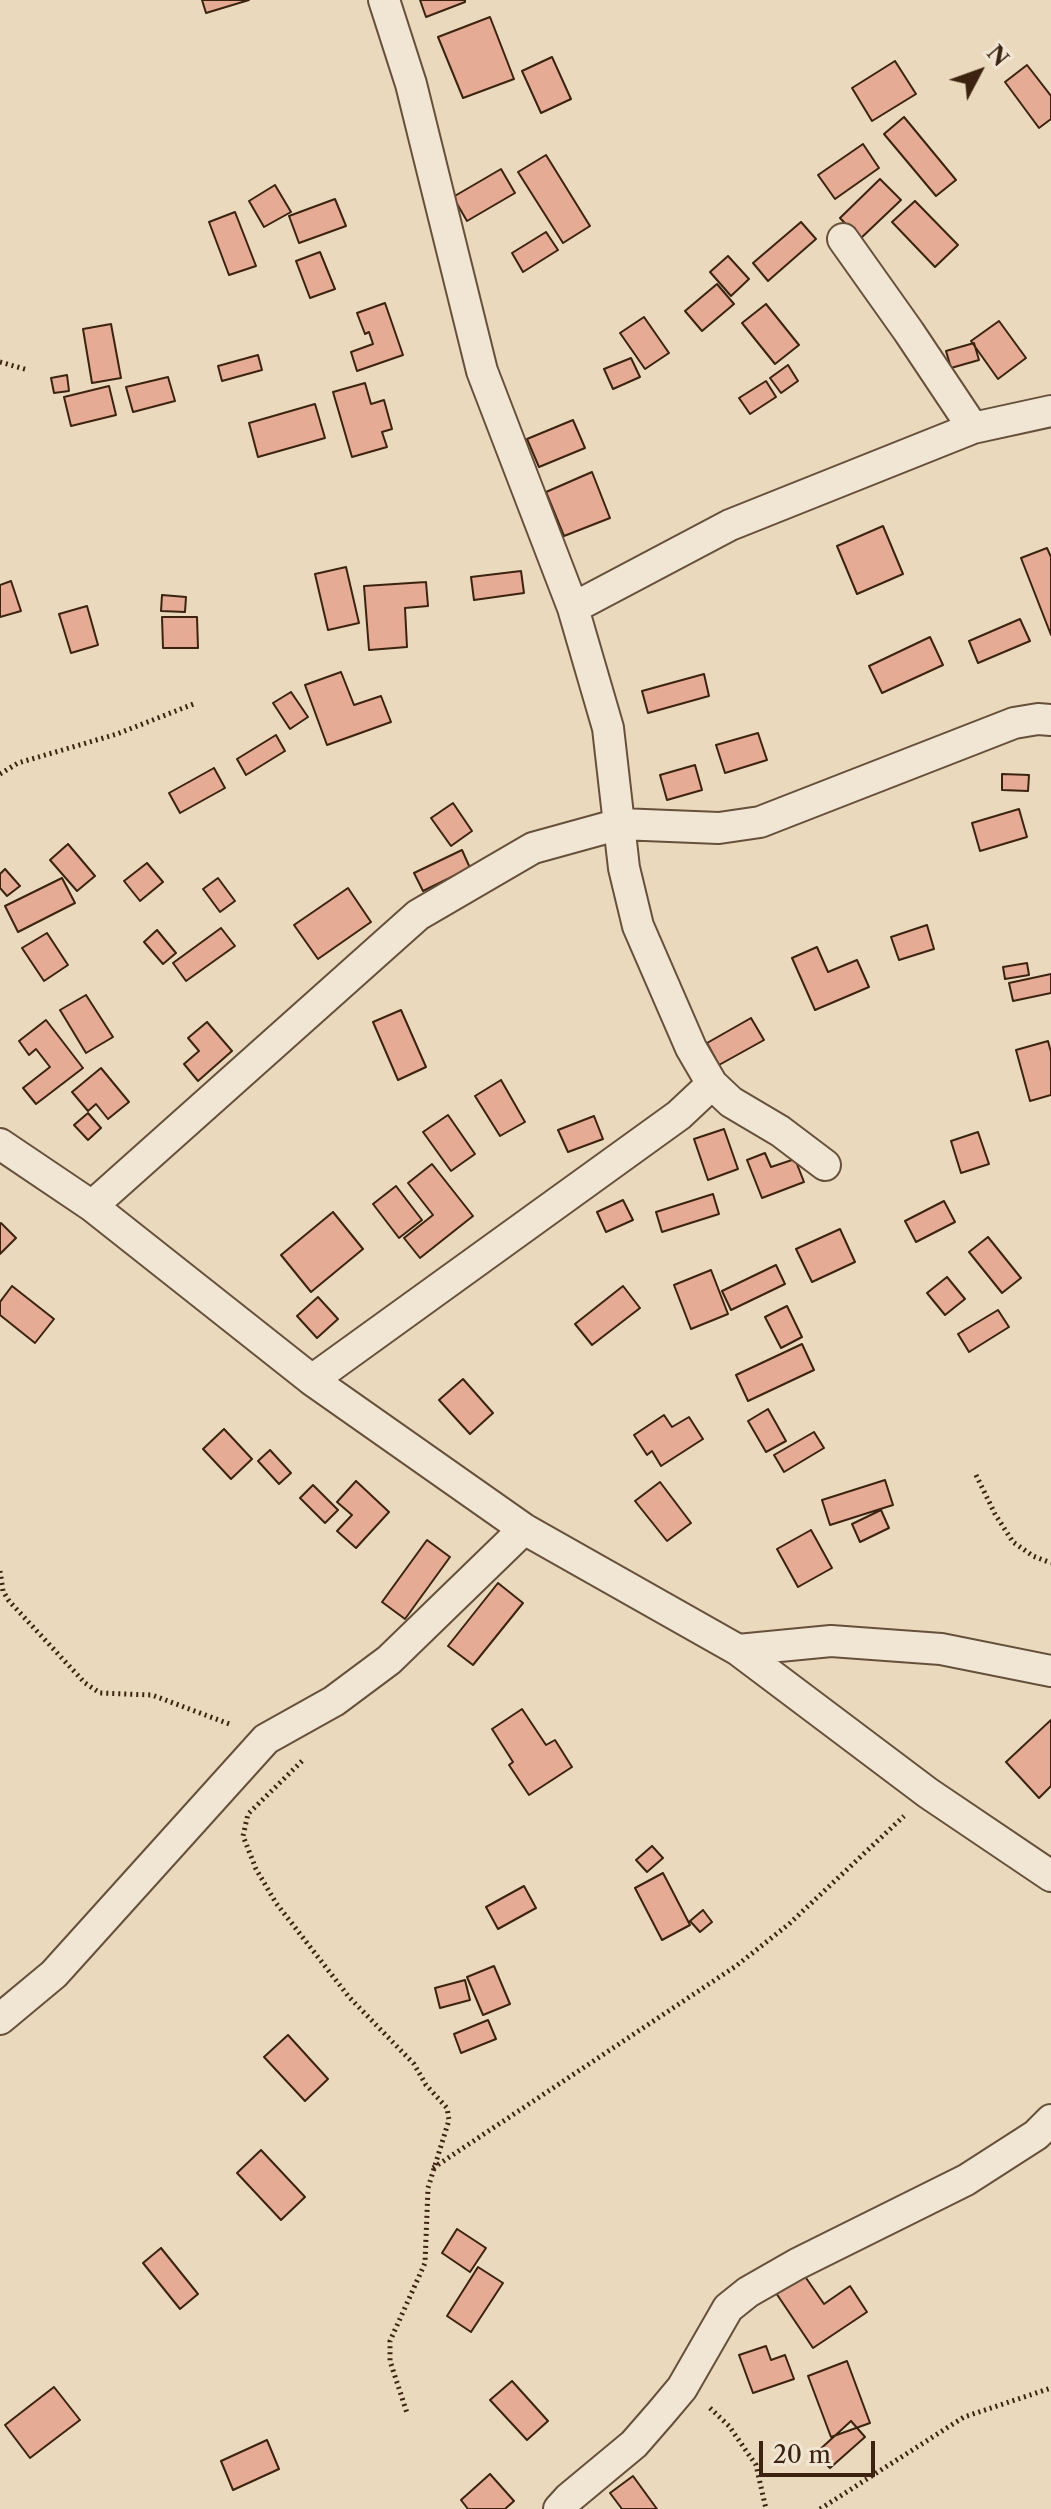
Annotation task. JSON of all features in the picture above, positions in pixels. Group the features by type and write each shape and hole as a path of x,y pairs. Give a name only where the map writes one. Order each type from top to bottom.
{"street":[{"path":"384,0 411,84 448,244 482,371 573,608 608,728 624,868 638,926 691,1048 712,1084 731,1102 780,1131 825,1165"},
{"path":"843,239 973,428"},
{"path":"573,608 730,525 973,428 1051,411"},
{"path":"92,1206 418,915 533,848 620,824 719,828 760,822 1014,723 1051,720"},
{"path":"312,1380 679,1115 712,1084"},
{"path":"0,1144 92,1206 312,1380 524,1529 738,1650 928,1793 1051,1876"},
{"path":"0,2019 54,1974 266,1739 334,1701 389,1660 524,1529"},
{"path":"738,1650 846,1642 941,1649 1051,1671"},
{"path":"559,2509 634,2444 687,2378 728,2308 748,2292 797,2264 966,2180 1036,2135 1051,2120"}],"path":[{"path":"0,362 28,370"},
{"path":"0,774 18,763 117,734 196,703"},
{"path":"976,1475 1013,1542 1033,1556 1051,1563"},
{"path":"0,1571 3,1591 9,1601 85,1683 100,1693 152,1695 266,1739"},
{"path":"304,1759 248,1814 243,1836 256,1869 276,1903 349,1997 414,2064 426,2085 447,2108 449,2120 428,2188 425,2263 390,2341 390,2361 407,2413"},
{"path":"433,2168 736,1966 789,1924 928,1793"},
{"path":"687,2378 729,2426 756,2465 766,2509"},
{"path":"820,2509 964,2417 1051,2388"}],"building":[{"path":"202,0 249,0 206,13"},
{"path":"420,0 465,0 465,2 426,17"},
{"path":"490,17 514,79 463,98 438,37"},
{"path":"552,57 571,99 541,113 522,71"},
{"path":"895,61 916,94 872,121 852,88"},
{"path":"1027,65 1051,96 1051,119 1039,128 1005,82"},
{"path":"904,117 956,180 936,196 884,134"},
{"path":"863,144 879,168 835,199 818,175"},
{"path":"546,155 590,226 563,243 518,172"},
{"path":"501,169 515,193 467,221 453,197"},
{"path":"880,179 901,200 860,239 840,218"},
{"path":"275,185 291,212 264,227 249,201"},
{"path":"335,199 346,226 299,243 289,216"},
{"path":"915,201 958,245 935,267 892,222"},
{"path":"235,212 256,266 229,275 209,222"},
{"path":"801,222 816,239 768,281 753,263"},
{"path":"546,232 558,250 523,272 512,253"},
{"path":"320,252 335,289 310,298 296,261"},
{"path":"728,256 749,279 731,296 710,272"},
{"path":"717,284 734,304 702,331 685,311"},
{"path":"385,303 403,355 357,371 351,352 373,344 369,332 365,334 357,313"},
{"path":"766,304 799,345 775,364 742,323"},
{"path":"644,317 669,353 645,369 620,333"},
{"path":"999,321 1026,358 998,379 971,341"},
{"path":"111,324 121,378 92,383 83,329"},
{"path":"974,343 979,360 951,368 946,351"},
{"path":"258,355 262,370 222,381 218,366"},
{"path":"631,358 640,377 613,389 604,369"},
{"path":"788,365 798,381 781,393 770,378"},
{"path":"67,375 69,391 54,393 51,378"},
{"path":"168,377 175,401 133,412 126,387"},
{"path":"766,381 776,397 750,414 739,398"},
{"path":"365,383 371,404 384,400 392,429 382,432 387,447 352,457 333,392"},
{"path":"109,386 116,415 71,426 64,397"},
{"path":"315,404 325,438 258,457 249,423"},
{"path":"573,420 585,448 539,467 527,439"},
{"path":"592,472 610,518 564,536 546,492"},
{"path":"883,526 903,574 857,594 837,546"},
{"path":"1047,548 1051,557 1051,635 1021,558"},
{"path":"346,567 359,623 328,630 315,574"},
{"path":"521,571 524,593 474,600 471,577"},
{"path":"11,581 21,611 0,617 0,585"},
{"path":"426,582 428,606 405,608 407,647 369,650 364,586"},
{"path":"162,595 186,597 185,612 161,611"},
{"path":"87,606 98,645 71,653 59,614"},
{"path":"162,617 197,617 198,648 163,648"},
{"path":"1020,619 1030,641 978,663 969,641"},
{"path":"930,637 943,665 882,693 869,666"},
{"path":"341,672 354,705 381,696 391,722 327,745 305,685"},
{"path":"704,674 709,696 648,713 642,691"},
{"path":"291,692 308,717 290,729 273,703"},
{"path":"758,733 767,760 725,773 716,745"},
{"path":"276,735 285,751 246,775 237,759"},
{"path":"695,765 702,790 667,800 660,775"},
{"path":"214,768 225,788 180,813 169,793"},
{"path":"1002,774 1029,775 1028,791 1002,790"},
{"path":"453,803 472,831 451,846 431,818"},
{"path":"1019,809 1027,837 980,851 972,823"},
{"path":"68,844 95,876 77,891 50,860"},
{"path":"462,850 470,868 423,891 414,873"},
{"path":"147,863 163,882 140,901 124,881"},
{"path":"5,869 20,886 7,896 0,888 0,874"},
{"path":"62,878 75,903 18,932 5,906"},
{"path":"218,878 235,901 220,912 203,889"},
{"path":"348,888 371,922 318,959 294,925"},
{"path":"927,925 934,949 899,960 891,937"},
{"path":"221,928 235,946 186,981 173,963"},
{"path":"157,930 176,953 163,964 144,942"},
{"path":"47,933 68,965 44,981 22,948"},
{"path":"817,947 828,972 857,960 869,987 815,1010 792,958"},
{"path":"1027,963 1029,975 1005,979 1003,967"},
{"path":"1051,974 1051,993 1013,1001 1009,983"},
{"path":"86,995 113,1037 86,1053 60,1010"},
{"path":"401,1010 426,1067 398,1080 373,1022"},
{"path":"751,1018 764,1040 719,1065 707,1043"},
{"path":"46,1020 83,1068 36,1104 23,1088 50,1067 36,1049 29,1055 19,1041"},
{"path":"207,1022 232,1051 198,1081 184,1064 199,1051 188,1038"},
{"path":"1048,1041 1051,1095 1030,1101 1016,1050"},
{"path":"101,1068 129,1102 108,1119 96,1104 88,1111 72,1092"},
{"path":"501,1080 525,1122 500,1136 475,1096"},
{"path":"88,1113 101,1128 88,1140 74,1125"},
{"path":"448,1115 475,1154 451,1171 423,1132"},
{"path":"594,1116 603,1139 568,1152 558,1130"},
{"path":"724,1129 738,1169 708,1180 694,1139"},
{"path":"978,1132 989,1164 961,1173 951,1141"},
{"path":"765,1153 771,1167 795,1159 804,1182 762,1198 747,1160"},
{"path":"432,1164 473,1216 420,1258 404,1238 433,1215 408,1183"},
{"path":"396,1186 422,1220 399,1238 373,1204"},
{"path":"713,1194 719,1214 662,1232 656,1212"},
{"path":"623,1200 633,1220 606,1232 597,1212"},
{"path":"944,1201 955,1222 916,1242 905,1221"},
{"path":"333,1212 363,1249 311,1292 281,1255"},
{"path":"0,1224 16,1238 0,1254"},
{"path":"840,1229 855,1262 812,1282 796,1249"},
{"path":"988,1237 1021,1278 1002,1293 969,1252"},
{"path":"776,1265 785,1284 731,1310 722,1291"},
{"path":"711,1270 728,1314 691,1329 674,1285"},
{"path":"947,1277 965,1299 945,1315 927,1293"},
{"path":"12,1286 54,1319 35,1343 0,1315 0,1302"},
{"path":"623,1286 640,1308 592,1345 575,1324"},
{"path":"318,1297 338,1319 317,1338 297,1316"},
{"path":"787,1306 802,1337 781,1348 765,1317"},
{"path":"998,1310 1009,1327 969,1352 958,1334"},
{"path":"802,1344 814,1370 748,1401 736,1375"},
{"path":"463,1379 493,1413 470,1434 439,1400"},
{"path":"768,1409 786,1441 766,1452 748,1421"},
{"path":"664,1415 672,1427 689,1417 703,1439 661,1466 652,1451 647,1455 634,1435"},
{"path":"224,1429 252,1459 231,1479 203,1449"},
{"path":"814,1432 824,1448 784,1472 774,1455"},
{"path":"270,1450 291,1473 279,1484 258,1461"},
{"path":"885,1480 893,1505 830,1525 822,1500"},
{"path":"356,1481 389,1512 356,1548 337,1531 352,1515 337,1502"},
{"path":"660,1482 691,1523 667,1541 635,1501"},
{"path":"313,1485 338,1510 325,1523 300,1498"},
{"path":"881,1510 889,1528 860,1542 852,1524"},
{"path":"811,1530 832,1568 798,1587 777,1549"},
{"path":"427,1540 450,1557 405,1619 382,1602"},
{"path":"498,1583 523,1603 473,1665 448,1646"},
{"path":"522,1709 546,1745 555,1740 572,1767 529,1795 509,1765 513,1762 492,1729"},
{"path":"1051,1720 1051,1786 1039,1798 1006,1762"},
{"path":"652,1846 663,1858 647,1872 636,1860"},
{"path":"663,1873 690,1925 662,1940 635,1888"},
{"path":"524,1886 536,1908 498,1929 486,1907"},
{"path":"703,1910 712,1922 700,1932 690,1921"},
{"path":"494,1966 510,2004 483,2015 467,1977"},
{"path":"465,1980 470,2000 440,2008 435,1988"},
{"path":"488,2020 496,2039 461,2053 454,2034"},
{"path":"288,2035 328,2079 305,2101 264,2057"},
{"path":"261,2150 305,2197 281,2220 237,2173"},
{"path":"457,2229 486,2248 470,2272 442,2253"},
{"path":"161,2248 198,2294 180,2309 143,2263"},
{"path":"478,2267 503,2283 471,2332 447,2316"},
{"path":"804,2275 824,2304 850,2286 867,2312 813,2348 776,2293"},
{"path":"766,2346 771,2360 785,2355 794,2379 753,2393 739,2355"},
{"path":"847,2361 870,2423 831,2437 808,2376"},
{"path":"512,2381 548,2421 527,2440 490,2400"},
{"path":"54,2387 80,2420 30,2458 5,2425"},
{"path":"851,2421 865,2437 830,2468 816,2453"},
{"path":"267,2440 279,2469 233,2490 221,2461"},
{"path":"490,2474 514,2501 505,2509 468,2509 461,2500"},
{"path":"633,2476 657,2509 622,2509 610,2493"}]}
